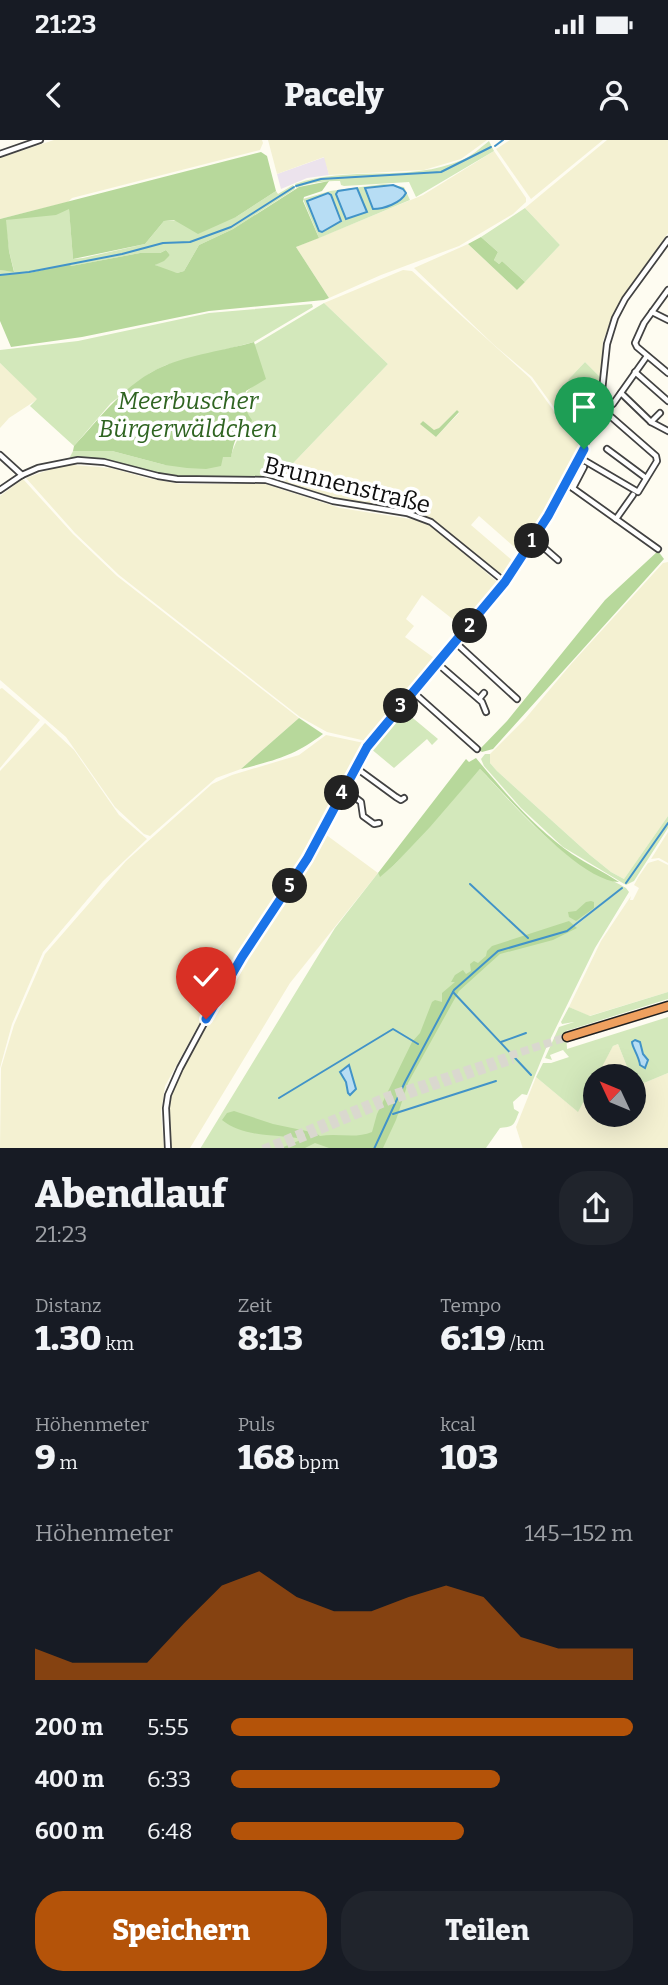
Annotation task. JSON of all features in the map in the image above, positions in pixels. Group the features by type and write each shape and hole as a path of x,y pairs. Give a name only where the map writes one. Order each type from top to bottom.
{"highway":[{"path":"668,1006 567,1040 668,1011"}],"street":[{"path":"0,153 40,140"},
{"path":"168,1148 166,1108 172,1083 242,957 307,859 355,767 376,735 505,582 567,484 594,427 600,406 607,344 615,318 668,240"},
{"path":"668,290 639,332 635,343 668,373"},
{"path":"652,312 668,320"},
{"path":"600,406 613,404 647,356"},
{"path":"635,372 668,401"},
{"path":"621,393 651,422 668,431"},
{"path":"580,458 638,492 657,461 656,456 609,415 607,407"},
{"path":"651,422 660,413"},
{"path":"607,449 646,478"},
{"path":"0,455 22,475"},
{"name":"Brunnenstraße","path":"0,490 22,475 52,464 89,460 112,463 158,477 266,480 333,502 407,513 431,522 505,582"},
{"path":"573,488 584,467"},
{"path":"567,484 658,550"},
{"path":"616,519 633,495"},
{"path":"534,539 558,560"},
{"path":"456,643 517,699"},
{"path":"438,664 479,699 485,705 486,712"},
{"path":"414,692 477,749"},
{"path":"479,699 484,693"},
{"path":"355,767 396,797 401,800 404,798"},
{"path":"344,789 361,802 363,816 374,824 379,824"}],"shaded area":[{"path":"54,140 262,140 263,143 260,150 0,219 0,158"},
{"path":"268,140 487,140 461,159 424,170 329,175 324,157 277,174"},
{"path":"510,140 603,140 531,199 496,149"},
{"path":"607,140 668,140 668,233 614,312 603,341 600,377 585,362 568,380 592,418 581,445 532,377 494,345 414,268 468,244 517,290 560,245 525,208"},
{"path":"494,151 526,198 526,202 513,214 459,246 329,298 296,247 423,195"},
{"path":"325,157 329,175 307,178 281,189 277,174"},
{"path":"403,270 412,271 530,378 580,447 558,491 521,553 479,516 471,525 514,562 506,572 499,574 442,527 414,513 334,500 278,479 388,364 324,303","holes":["457,410 459,413 436,437 421,424 423,421 434,431"]},
{"path":"0,363 38,399 9,418 0,428"},
{"path":"73,465 111,468 180,484 265,484 340,508 417,520 438,530 497,582 497,585 464,628 422,595 406,619 414,626 405,637 437,660 366,741 327,732 300,717 119,575 75,533 26,478 54,468"},
{"path":"23,479 73,534 117,576 299,718 241,769 216,778 150,836 144,834 115,807 66,737 0,680 0,496"},
{"path":"668,562 668,816 624,879 590,855 497,771 490,763 490,754 525,719 663,563"},
{"path":"0,689 40,720 0,768"},
{"path":"45,723 74,750 119,815 147,839 103,881 43,952 12,1024 0,1068 0,771"},
{"path":"326,735 364,743 312,842 236,957 165,1086 161,1112 164,1148 0,1148 1,1068 14,1025 45,954 126,861 212,784 232,775 299,755"},
{"path":"668,832 668,863 659,858 651,859"},
{"path":"325,834 378,873 290,983 190,1148 170,1148 167,1116 171,1090 216,1004"},
{"path":"658,860 668,865 668,992 589,1016 569,1007 601,941 631,896 630,900 633,900 639,888 634,885 639,876 648,863"},
{"path":"618,1044 626,1064 603,1064 613,1046"},
{"path":"668,1073 668,1148 523,1148 516,1127 536,1077 577,1111 583,1100 583,1127 646,1127 646,1082"}],"green space":[{"path":"489,141 494,151 416,197 409,182 344,186 340,181 329,181 296,188 295,184 336,175 400,173 442,167 466,158"},
{"path":"261,152 267,156 276,191 236,217 198,234 174,220 164,221 145,244 73,259 69,209 56,215 6,220 14,272 0,270 0,219"},
{"path":"329,181 322,191 304,197 303,201 319,238 296,247 329,298 209,311 82,337 11,347 0,321 0,275 29,273 166,250 170,255 155,265 177,273 184,271 199,245 233,229 299,187"},
{"path":"384,184 404,187 410,200 319,238 303,199 330,191"},
{"path":"293,185 295,189 233,229 199,245 184,271 168,272 155,265 170,255 166,250 29,273 0,275 0,270 14,271 5,220 69,208 73,259 83,258 145,244 164,221 236,217 276,191 278,194"},
{"path":"525,208 560,245 525,282 502,261 499,264 494,260 498,252 481,237"},
{"path":"481,237 498,252 494,260 499,264 502,261 525,282 517,290 468,244"},
{"path":"324,303 388,364 278,479 262,476 180,478 155,474 104,459 69,459 73,451 112,451 165,465 231,456 249,416 243,404 246,394 254,385 265,379 254,345"},
{"path":"312,304 313,307 254,342 166,365 150,373 111,403 74,446 30,406 37,399 0,363 0,350 78,341 209,313"},
{"name":"Meerbuscher Bürgerwäldchen","path":"254,342 266,379 246,391 245,406 252,420 248,431 237,437 231,457 223,457 221,466 206,469 187,468 112,451 73,451 74,446 115,401 150,373 185,359"},
{"path":"585,362 600,377 592,418 568,380"},
{"path":"457,410 459,412 436,437 420,424 423,421 434,430"},
{"path":"658,551 664,559 493,749 482,752 479,750 507,721 605,600"},
{"path":"402,709 438,739 432,745 427,739 394,768 370,748"},
{"path":"299,718 323,734 284,756 241,769"},
{"path":"485,754 490,754 490,763 497,771 590,855 624,879 668,816 668,828 634,881 626,885 563,847 521,808 484,766 481,759"},
{"path":"476,758 545,833 572,854 619,882 603,878 584,868 565,853 480,769 430,827 380,877 378,873 466,759 469,762"},
{"path":"480,769 552,842 579,863 629,892 595,948 547,1046 527,1095 522,1094 513,1102 514,1109 519,1112 514,1123 500,1128 486,1148 374,1148 379,1138 373,1148 201,1148 335,928 378,873 380,876 394,865","holes":["622,888 568,932 498,951 454,991 423,1047 382,1134 406,1076 454,989 499,950 567,930"]},
{"path":"591,901 594,902 594,908 576,921 569,917 568,912 576,911"},
{"path":"569,921 577,928 553,940 500,954 459,991 408,1083 383,1148 329,1148 315,1143 305,1148 281,1148 303,1139 250,1133 222,1120 227,1113 234,1111 320,1136 372,1132 377,1114 412,1042 420,1033 432,1002 442,1002 442,993 455,982 451,982 455,975 463,970 466,974 471,971 470,964 474,961 478,963 492,946"},
{"path":"668,992 668,999 566,1031 567,1049 668,1017 668,1073 646,1082 646,1064 626,1064 618,1044 613,1046 603,1064 583,1064 583,1103 578,1112 536,1077 543,1063 569,1057 563,1050 550,1055 552,1060 545,1058 559,1027 574,1022 561,1022 569,1007 590,1016"}],"water":[{"path":"393,185 403,189 406,193 404,197 392,205 373,209 365,188"},
{"path":"357,188 367,212 346,219 336,194 338,191"},
{"path":"328,193 341,221 322,232 319,231 307,201"},
{"path":"632,1042 640,1042 643,1054 648,1060 646,1065 640,1064"},
{"path":"349,1065 356,1089 350,1095 340,1072"}],"waterway":[{"path":"495,146 503,140"},
{"path":"296,186 321,179 441,172 491,147"},
{"path":"0,275 122,254 163,243 190,242 231,227 294,187"},
{"path":"626,883 668,823"},
{"path":"470,884 528,938"},
{"path":"374,1148 405,1082 454,990 498,951 567,931 622,888"},
{"path":"453,992 531,1075"},
{"path":"279,1098 393,1029 418,1044"},
{"path":"501,1042 526,1033"},
{"path":"393,1114 496,1081"}],"tunnel":[{"path":"265,1148 387,1096 567,1037"},
{"path":"278,1148 389,1101 513,1060"}],"route":[{"path":"206,1019 242,957 322,834 367,747 505,582 548,516 584,449"}]}
